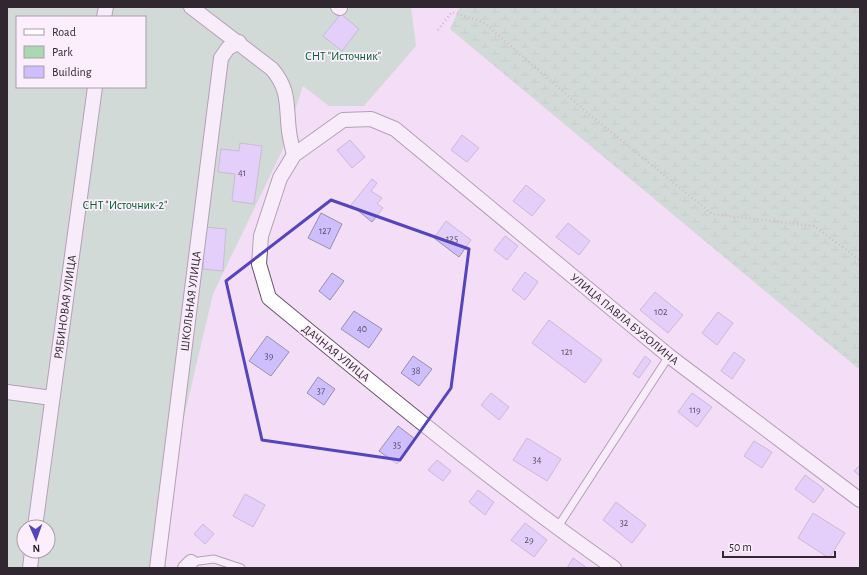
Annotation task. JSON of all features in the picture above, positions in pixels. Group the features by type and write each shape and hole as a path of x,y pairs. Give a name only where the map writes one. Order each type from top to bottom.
{"street":[{"path":"191,7 272,69 281,80 287,99 289,131 294,155"},
{"name":"ШКОЛЬНАЯ УЛИЦА","path":"157,568 220,58 228,48 238,42"},
{"name":"РЯБИНОВАЯ УЛИЦА","path":"36,519 95,88"},
{"name":"ДАЧНАЯ УЛИЦА","path":"395,130 371,119 343,120 294,155 280,178 261,236 259,264 269,298 458,452 557,528 614,568"},
{"name":"УЛИЦА ПАВЛА БУЗОЛИНА","path":"395,130 670,356 860,500"},
{"path":"7,392 52,398"}],"lane":[{"path":"557,528 670,356"},
{"path":"188,565 214,559 241,568"}],"path":[{"path":"438,30 452,12 482,22 589,114 712,214 814,226 860,260"}],"highlighted area":[{"path":"331,200 469,249 451,388 400,460 262,440 226,281"}],"green space":[{"name":"СНТ \"Источник-2\"","path":"7,7 411,7 416,46 364,106 329,106 303,86 282,151 213,294 155,540 167,568 7,568"},
{"path":"460,7 860,7 860,370 450,29"}],"building":[{"path":"341,14 359,29 342,51 323,36"},
{"path":"462,135 479,148 467,162 451,150"},
{"path":"350,140 365,157 352,168 337,150"},
{"path":"240,143 262,146 254,204 232,201 235,174 218,172 221,149 239,151"},
{"path":"372,179 377,183 371,191 382,198 377,204 383,208 372,222 351,205"},
{"path":"526,185 545,200 532,216 513,201"},
{"path":"321,213 342,224 330,249 308,238"},
{"path":"446,221 471,240 459,257 434,238"},
{"path":"568,223 590,241 579,255 556,237"},
{"path":"205,227 226,229 223,271 203,269"},
{"path":"505,236 518,246 507,260 494,250"},
{"path":"525,272 538,282 525,300 512,290"},
{"path":"332,273 344,281 330,300 319,291"},
{"path":"655,292 683,315 668,333 640,310"},
{"path":"354,311 382,329 369,348 341,329"},
{"path":"718,312 733,323 717,345 702,333"},
{"path":"549,320 602,360 585,383 532,343"},
{"path":"267,336 289,352 271,376 249,361"},
{"path":"734,352 745,360 732,379 721,371"},
{"path":"413,356 432,369 419,386 401,373"},
{"path":"645,356 651,361 639,378 633,374"},
{"path":"318,377 335,389 324,405 307,393"},
{"path":"491,393 509,407 499,420 481,405"},
{"path":"692,393 712,407 697,427 678,412"},
{"path":"398,426 415,439 397,464 379,451"},
{"path":"527,438 561,459 547,481 513,460"},
{"path":"754,441 772,452 762,468 744,456"},
{"path":"437,460 451,471 443,481 428,470"},
{"path":"860,465 860,476 854,471"},
{"path":"805,475 824,489 814,503 795,489"},
{"path":"478,490 494,502 485,515 469,502"},
{"path":"245,494 265,505 253,527 233,516"},
{"path":"616,502 646,525 632,543 603,520"},
{"path":"813,513 845,533 829,558 798,538"},
{"path":"525,523 547,540 534,557 511,540"},
{"path":"203,524 214,534 205,544 194,534"},
{"path":"573,558 587,568 567,568"}],"park label":[{"name":"СНТ \"Источник\"","path":"343,56"}]}
